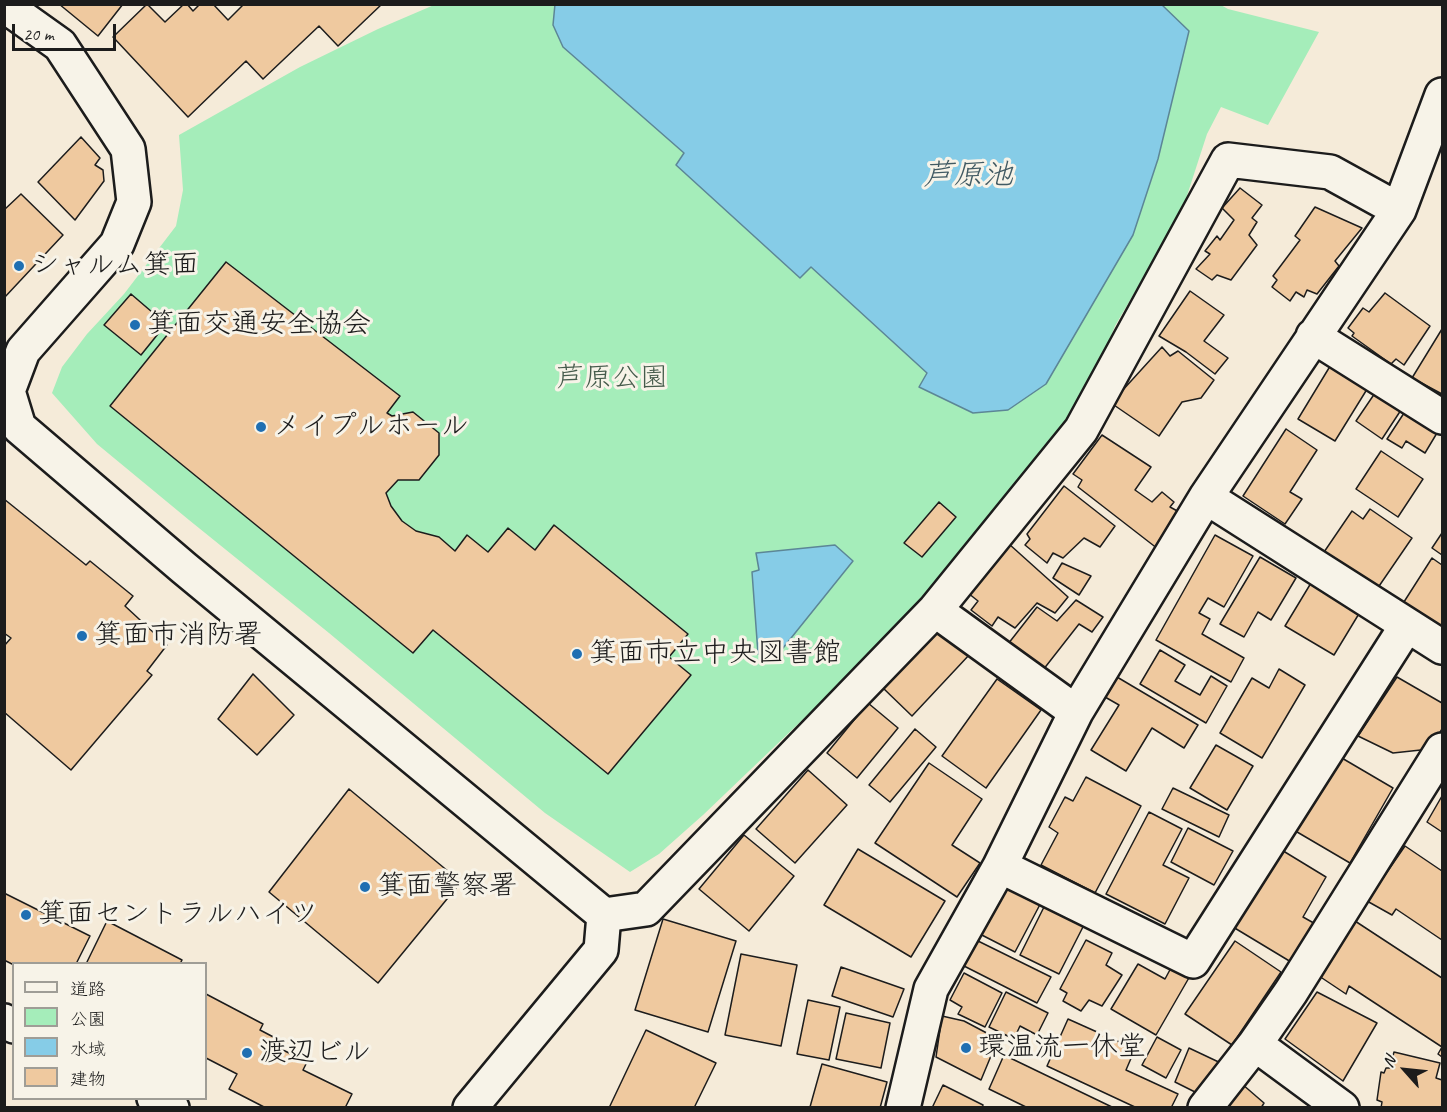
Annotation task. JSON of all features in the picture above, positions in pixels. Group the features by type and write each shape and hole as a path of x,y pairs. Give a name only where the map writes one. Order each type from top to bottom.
{"street":[{"path":"4,5 60,45 66,54 128,149 134,202 117,244 23,351 8,390 19,427 183,568 604,915 646,909 935,610 1081,430 1228,160 1330,172 1399,210"},
{"path":"903,1107 931,989 1000,866 1076,712 1206,497 1399,210 1443,95"},
{"path":"1313,336 1443,417"},
{"path":"1206,497 1443,647"},
{"path":"935,610 1076,712"},
{"path":"1000,866 1193,961 1407,625"},
{"path":"1205,1107 1255,1044 1291,992 1443,750"},
{"path":"470,1107 601,950 604,915"},
{"path":"1255,1044 1342,1107"},
{"path":"158,1100 172,1107"}],"green space":[{"name":"芦原公園","path":"1219,4 1228,9 1319,32 1268,125 1221,107 1207,134 1182,211 1115,326 1090,390 1039,464 932,588 817,706 703,815 659,854 630,872 545,813 97,444 52,393 62,367 87,334 124,294 176,226 183,190 179,135 300,67 434,5"}],"water":[{"name":"芦原池","path":"555,4 1161,4 1189,31 1158,159 1133,235 1046,384 1008,410 973,413 919,387 927,373 811,267 800,278 676,165 684,153 563,47 553,25"},
{"path":"835,545 853,561 775,658 758,654 752,572 759,570 756,553"}],"building":[{"path":"59,4 123,4 98,36"},
{"path":"147,4 165,22 184,4 187,4 193,11 200,4 213,4 228,20 244,4 382,4 338,46 319,26 263,79 246,61 188,117 113,37"},
{"path":"81,137 100,158 95,165 103,170 104,181 75,220 38,182"},
{"path":"1240,188 1262,205 1252,218 1257,222 1249,235 1257,245 1231,280 1217,275 1212,280 1196,269 1210,254 1205,251 1217,236 1220,240 1234,220 1222,208"},
{"name":"シャルム箕面","path":"21,194 63,235 4,298 4,210"},
{"path":"1315,207 1362,228 1335,261 1339,266 1317,294 1307,290 1304,297 1296,292 1290,301 1272,287 1277,280 1273,276 1300,240 1295,236"},
{"path":"226,262 400,396 387,413 392,416 413,412 439,433 439,455 419,480 398,480 386,493 391,506 402,521 416,531 439,537 455,551 467,535 488,552 508,528 535,550 554,525 688,634 669,657 691,675 608,774 433,630 413,653 110,406"},
{"path":"1190,291 1224,315 1204,341 1228,358 1215,374 1186,352 1159,336"},
{"path":"1385,293 1430,326 1404,365 1396,359 1391,364 1352,336 1354,333 1348,328 1363,308 1369,312"},
{"name":"箕面交通安全協会","path":"131,294 166,324 141,355 104,325"},
{"path":"1442,329 1442,394 1412,378"},
{"path":"1162,347 1170,356 1178,351 1214,380 1201,398 1182,402 1159,436 1111,403"},
{"path":"1332,363 1369,386 1335,441 1298,419"},
{"path":"1375,393 1401,410 1382,439 1356,421"},
{"path":"1408,407 1440,428 1425,453 1406,441 1402,448 1387,439"},
{"path":"1286,429 1317,450 1290,492 1302,499 1285,524 1243,496"},
{"path":"1102,435 1151,467 1135,490 1152,502 1162,492 1174,502 1170,507 1181,513 1158,549 1078,487 1082,480 1073,474"},
{"path":"1381,451 1423,479 1398,517 1356,489"},
{"path":"1064,486 1115,526 1100,547 1084,538 1063,558 1053,553 1047,563 1025,545 1030,539 1027,534"},
{"name":"箕面市消防署","path":"4,499 86,565 90,561 133,596 125,606 167,645 147,671 152,675 71,770 4,712 4,646 11,638 4,633"},
{"path":"939,502 956,517 922,557 904,543"},
{"path":"1370,509 1412,538 1375,592 1322,555 1352,511 1363,519"},
{"path":"1442,533 1442,555 1432,548"},
{"path":"1215,535 1253,556 1224,607 1208,598 1199,613 1210,619 1202,634 1244,658 1231,682 1156,640"},
{"path":"1009,544 1068,597 1055,613 1037,603 1015,628 998,617 992,626 971,610 978,601 968,593"},
{"path":"1260,557 1296,578 1271,620 1258,612 1244,637 1220,624"},
{"path":"1432,558 1442,565 1442,631 1402,605"},
{"path":"1062,563 1091,576 1079,595 1053,578"},
{"path":"1311,583 1360,612 1334,655 1285,626"},
{"path":"1076,600 1103,617 1092,632 1079,624 1043,670 1008,644 1037,607 1057,621"},
{"path":"942,626 970,654 912,716 883,688"},
{"path":"1160,650 1185,665 1175,681 1200,695 1211,676 1227,686 1206,723 1140,684"},
{"path":"1279,669 1305,685 1262,758 1220,733 1252,678 1269,688"},
{"path":"253,674 294,715 257,755 218,719"},
{"path":"1117,677 1198,725 1184,748 1152,728 1126,771 1091,750 1119,705 1105,697"},
{"path":"1397,677 1442,703 1442,729 1430,749 1393,753 1358,736"},
{"path":"997,679 1041,710 986,788 942,756"},
{"path":"868,703 898,728 857,778 827,753"},
{"path":"915,729 936,747 890,802 869,785"},
{"path":"1216,745 1253,766 1227,810 1190,788"},
{"path":"1335,754 1393,788 1350,863 1292,829"},
{"path":"929,763 982,799 952,845 980,863 957,897 875,843"},
{"path":"808,770 847,805 795,863 756,829"},
{"path":"1086,777 1141,806 1095,893 1041,865 1058,833 1049,827 1065,797 1073,801"},
{"path":"1173,788 1229,815 1219,837 1162,809"},
{"name":"箕面警察署","path":"349,789 461,882 378,983 269,892"},
{"path":"1442,796 1442,832 1427,822"},
{"path":"1149,812 1182,829 1163,865 1189,878 1165,924 1106,894"},
{"path":"1188,828 1233,851 1214,885 1171,862"},
{"path":"744,835 794,876 749,931 699,889"},
{"path":"1405,846 1442,871 1442,940 1396,909 1392,915 1367,901"},
{"path":"858,849 945,901 911,957 824,905"},
{"path":"1280,849 1326,877 1303,917 1319,926 1296,965 1233,927"},
{"path":"1002,872 1045,895 1015,952 972,930"},
{"name":"箕面セントラルハイツ","path":"4,893 90,936 77,962 12,962 12,964 4,960"},
{"path":"1048,899 1087,919 1059,974 1020,955"},
{"path":"663,919 736,941 708,1032 635,1010"},
{"path":"107,921 182,960 181,962 87,962"},
{"path":"1355,921 1442,978 1442,1047 1349,986 1346,994 1319,976"},
{"path":"976,940 1051,977 1037,1003 964,966"},
{"path":"1086,940 1112,953 1106,965 1122,975 1102,1006 1089,1000 1081,1011 1063,1001 1067,993 1060,989"},
{"path":"1235,941 1281,972 1232,1045 1185,1014"},
{"path":"741,954 797,965 781,1046 725,1035"},
{"path":"1138,964 1165,979 1172,966 1190,976 1156,1035 1111,1009"},
{"path":"841,967 904,989 893,1017 832,996"},
{"path":"964,973 1002,993 985,1027 958,1014 962,1007 950,1000"},
{"path":"1006,992 1048,1013 1037,1035 1020,1026 1014,1039 989,1027"},
{"path":"1317,992 1377,1023 1343,1081 1285,1039"},
{"name":"渡辺ビル","path":"207,995 263,1024 260,1030 281,1041 277,1047 307,1062 303,1070 352,1094 345,1108 266,1108 229,1089 237,1074 207,1059"},
{"path":"808,1000 840,1007 829,1060 797,1054"},
{"path":"846,1013 890,1023 881,1068 836,1059"},
{"name":"環温流一休堂","path":"942,1016 964,1021 998,1039 981,1080 936,1057"},
{"path":"1068,1019 1135,1049 1126,1070 1178,1094 1171,1108 1137,1108 1047,1066"},
{"path":"646,1030 716,1063 694,1108 609,1108"},
{"path":"1157,1037 1181,1050 1166,1078 1142,1065"},
{"path":"1189,1048 1225,1065 1209,1099 1175,1082"},
{"path":"1394,1052 1440,1063 1436,1078 1442,1080 1442,1108 1381,1108 1382,1102 1377,1100 1381,1072 1384,1073 1386,1068 1390,1068"},
{"path":"1004,1055 1114,1108 1028,1108 989,1089"},
{"path":"822,1064 887,1082 880,1108 810,1107"},
{"path":"1242,1084 1264,1103 1261,1108 1222,1108"},
{"path":"943,1085 983,1105 982,1108 932,1108"}],"place":[{"name":"シャルム箕面","path":"19,266"},
{"name":"箕面交通安全協会","path":"135,325"},
{"name":"メイプルホール","path":"261,427"},
{"name":"箕面市消防署","path":"82,636"},
{"name":"箕面市立中央図書館","path":"577,654"},
{"name":"箕面警察署","path":"365,887"},
{"name":"箕面セントラルハイツ","path":"26,915"},
{"name":"環温流一休堂","path":"966,1048"},
{"name":"渡辺ビル","path":"247,1053"}]}
